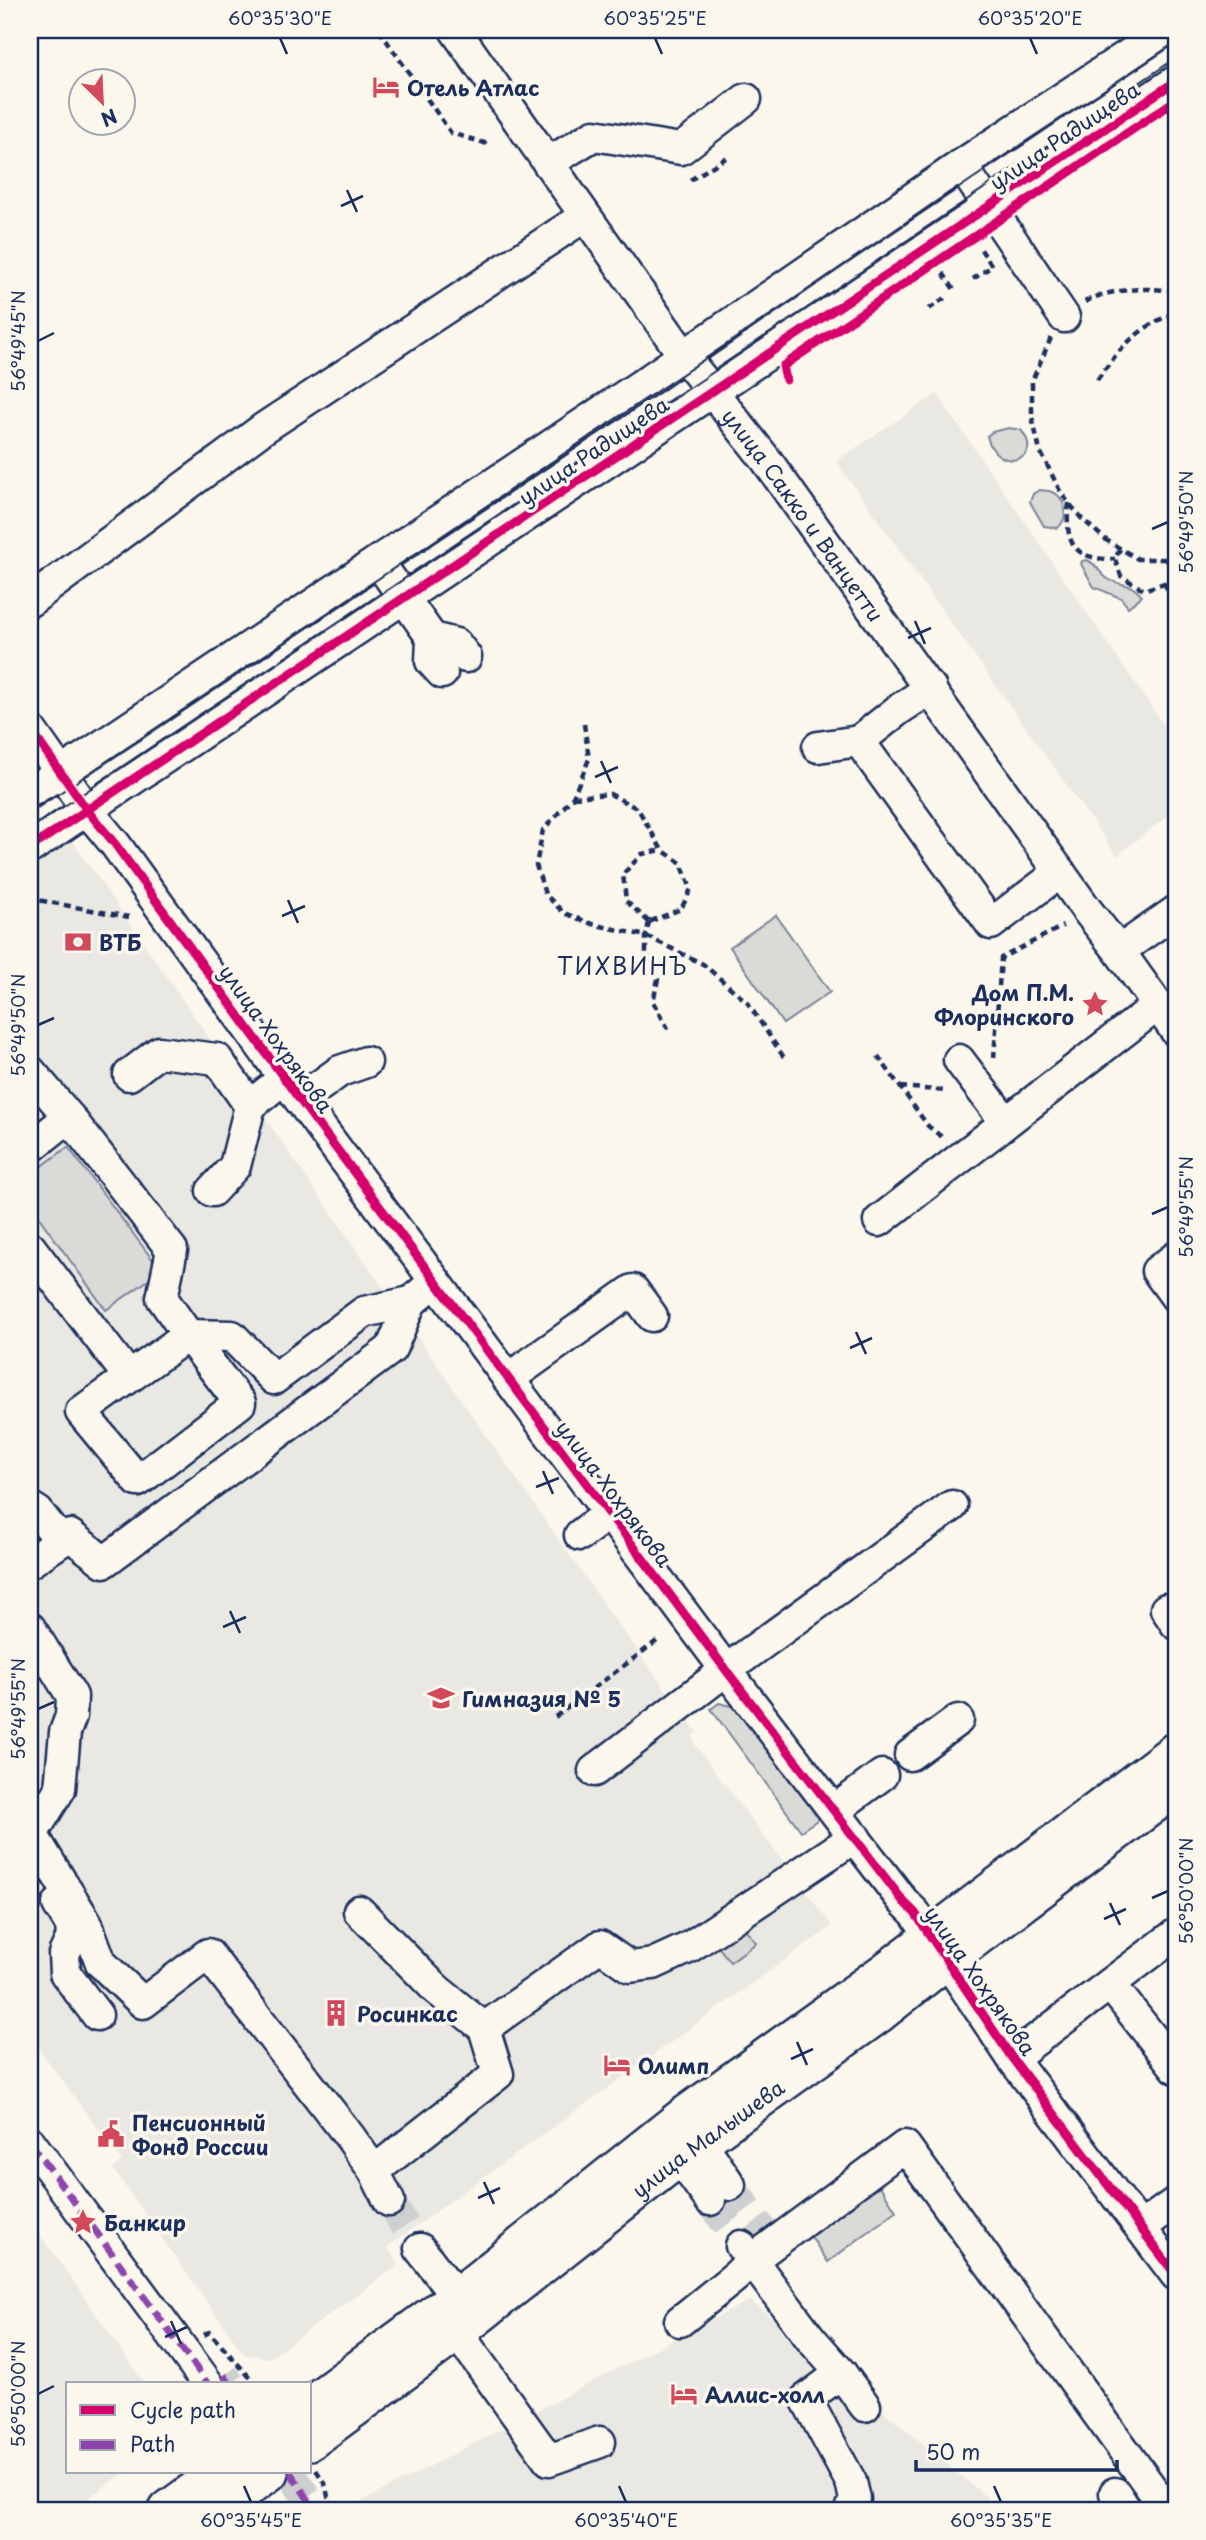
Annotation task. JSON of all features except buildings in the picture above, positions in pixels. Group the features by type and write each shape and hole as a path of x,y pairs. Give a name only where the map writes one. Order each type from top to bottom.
{"main road":[{"name":"улица Малышева","path":"938,1949 1176,1751"},
{"name":"улица Малышева","path":"312,2404 451,2313 681,2137 887,1971 938,1949 1176,1787"},
{"name":"улица Малышева","path":"313,2455 451,2313"},
{"path":"168,2510 217,2474"},
{"path":"217,2510 266,2474"}],"street":[{"name":"улица Сакко и Ванцетти","path":"455,30 684,356 753,442 1176,1031"},
{"name":"улица Радищева","path":"30,791 378,561 684,356 961,165 1166,30"},
{"name":"улица Радищева","path":"30,848 1176,81"},
{"path":"548,163 594,135 681,149 746,99"},
{"path":"961,165 1064,317"},
{"path":"30,601 264,428 584,216"},
{"path":"378,561 432,638 431,661 454,665"},
{"path":"818,747 859,741 931,688"},
{"name":"улица Хохрякова","path":"30,729 292,1089 726,1670 855,1836 971,1994 1012,2058 1176,2275"},
{"path":"859,741 991,924 1060,872"},
{"path":"1119,951 1176,911"},
{"path":"879,1221 1157,1005"},
{"path":"128,1075 159,1052 217,1059 250,1106 235,1166 212,1191"},
{"path":"250,1106 366,1062"},
{"path":"30,1071 172,1250 162,1298 188,1335 240,1403 138,1481 81,1412 188,1335 232,1336 274,1379 364,1312 411,1302"},
{"path":"967,1071 1005,1121"},
{"path":"30,1147 69,1117"},
{"path":"30,1247 129,1377"},
{"path":"1176,1257 1157,1270 1176,1297"},
{"path":"30,1562 71,1535 104,1562 391,1349 411,1302 435,1281"},
{"path":"508,1379 634,1290 652,1316"},
{"path":"594,1771 726,1670 951,1506"},
{"path":"30,1507 38,1512 61,1541"},
{"path":"580,1535 608,1513"},
{"path":"30,1628 72,1696 71,1716 65,1732 60,1789 38,1817 32,1834 86,1923 102,1963 143,2003 208,1954 374,2171 388,2201"},
{"path":"910,1755 958,1720"},
{"path":"835,1810 882,1774"},
{"path":"484,2028 600,1946 630,1967 653,1964 688,1948 855,1836"},
{"path":"30,1860 71,1925 72,1937 64,1954 65,1973 97,2015"},
{"path":"359,1910 436,1989 484,2028 498,2074 374,2171"},
{"path":"1012,2058 1176,1934"},
{"path":"1110,1984 1176,2068"},
{"path":"681,2137 720,2192"},
{"path":"30,2141 207,2382"},
{"path":"680,2321 736,2276 757,2245 905,2146 1166,2510 1176,2502"},
{"path":"1141,2227 1176,2202"},
{"path":"757,2245 811,2339 865,2406"},
{"path":"420,2249 451,2313 550,2460 600,2442"},
{"path":"841,2373 806,2399 851,2482 855,2499 851,2510"}],"path":[{"path":"379,30 451,133 491,145"},
{"path":"690,180 729,156"},
{"path":"973,279 992,267 980,248"},
{"path":"943,273 955,291"},
{"path":"1176,292 1130,290 1094,296 1064,317 1049,341 1032,381 1032,415 1040,451 1061,493 1081,518 1138,559 1165,559 1176,554"},
{"path":"929,309 945,298"},
{"path":"1097,380 1121,347 1153,322 1176,312"},
{"path":"1069,503 1067,523 1070,540 1081,554 1098,559 1115,559"},
{"path":"1120,548 1115,559 1121,576 1143,590 1164,583 1176,583"},
{"path":"1165,559 1176,566"},
{"path":"1164,583 1176,606"},
{"path":"584,724 589,759 573,797 543,830 536,865 545,894 564,914 592,924 646,936 703,964 747,1002 785,1059"},
{"path":"573,797 610,794 638,809 662,850 681,863 691,889 681,909 649,922"},
{"path":"649,922 626,901 623,874 642,854 662,850"},
{"path":"30,902 32,899 129,917"},
{"path":"649,922 646,955 658,979 653,1002 670,1032"},
{"path":"900,1087 961,1092 967,1071 993,1069 1001,958 1063,926"},
{"path":"878,1056 928,1126 940,1137 948,1138"},
{"path":"555,1717 657,1641"},
{"path":"200,2336 209,2332 254,2382"},
{"path":"313,2455 326,2483 331,2510"}],"shaded area":[{"path":"937,394 1176,743 1176,809 1117,856 836,461"},
{"path":"1009,428 1021,430 1027,441 1028,450 1024,456 1017,459 1000,456 992,448 987,436"},
{"path":"1039,490 1052,492 1063,503 1064,519 1058,528 1044,526 1030,502 1033,494"},
{"path":"1087,560 1108,579 1130,586 1142,596 1128,607 1121,598 1094,587 1081,564"},
{"path":"70,838 614,1619 697,1732 693,1735 695,1745 832,1926 387,2247 399,2265 269,2358 244,2354 113,2169 122,2161 30,2037 30,866"},
{"path":"776,915 830,992 783,1024 730,947"},
{"path":"68,1147 161,1271 106,1310 30,1205 30,1175"},
{"path":"719,1703 736,1707 820,1818 801,1831 711,1709"},
{"path":"740,1922 756,1943 730,1962 714,1941"},
{"path":"875,2178 896,2211 828,2262 807,2231"},
{"path":"30,2220 144,2382 66,2382 66,2474 122,2474 71,2510 30,2510"},
{"path":"750,2300 1002,2510 361,2510 357,2504"}],"tunnel":[{"path":"730,2185 762,2230"},
{"path":"710,2200 741,2245"},
{"path":"389,2201 420,2249"},
{"path":"224,2375 229,2382"},
{"path":"291,2474 312,2505"}],"tram line":[{"path":"30,813 1176,42"},
{"path":"30,829 703,379 1176,58"}],"marked path":[{"path":"30,2142 207,2382"},
{"path":"224,2375 229,2382"},
{"path":"291,2474 312,2505"}],"cycle path":[{"path":"30,848 1176,81"},
{"path":"786,380 783,366 1176,100"},
{"path":"30,729 300,1100 726,1670 903,1901 915,1913 1012,2058 1176,2275"}],"place":[{"name":"Отель Атлас","path":"386,87"},
{"name":"ВТБ","path":"78,942"},
{"name":"Дом П.М. Флоринского","path":"1095,1004"},
{"name":"Гимназия № 5","path":"441,1698"},
{"name":"Росинкас","path":"336,2013"},
{"name":"Олимп","path":"617,2065"},
{"name":"Пенсионный Фонд России","path":"111,2134"},
{"name":"Банкир","path":"83,2222"},
{"name":"Аллис-холл","path":"684,2394"}],"district":[{"name":"ТИХВИНЪ","path":"623,965"}]}
